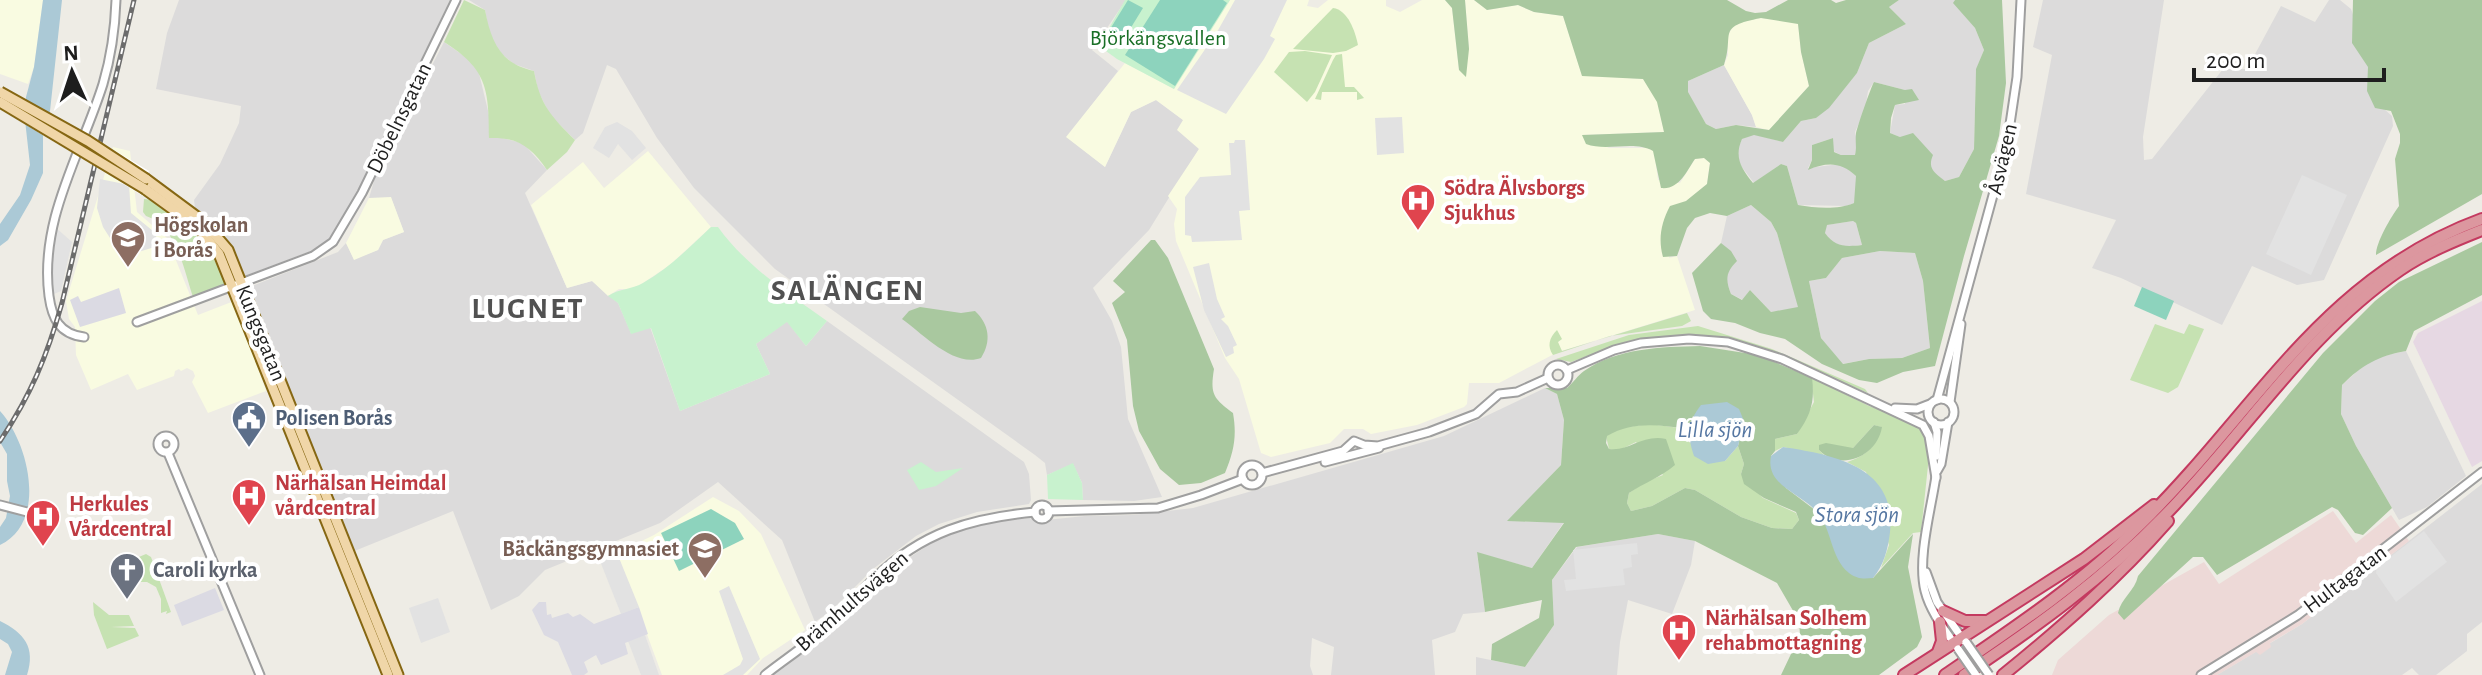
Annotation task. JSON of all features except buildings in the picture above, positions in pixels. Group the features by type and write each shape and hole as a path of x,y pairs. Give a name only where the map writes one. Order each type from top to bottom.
{"highway":[{"path":"1945,675 2041,609 2100,563 2174,489 2306,339 2359,287 2422,245 2482,219"},
{"path":"1964,675 2048,618 2124,556 2198,479 2328,330 2365,296 2420,258 2482,230"},
{"path":"2005,674 2065,624 2120,572 2173,515 2198,479"},
{"path":"1904,675 1938,652 1960,643 1987,621 2084,559 2174,489"},
{"path":"1938,652 1942,641 1941,616 1987,621"}],"main road":[{"name":"Kungsgatan","path":"0,92 88,141 216,234 228,250 237,286 388,675"},
{"name":"Kungsgatan","path":"0,102 145,184"},
{"name":"Kungsgatan","path":"237,286 398,675"}],"street":[{"path":"84,337 68,333 52,316 46,271 59,202 104,79 113,36 116,0"},
{"name":"Döbelnsgatan","path":"237,286 313,256 333,242 362,193 456,0"},
{"name":"Åsvägen","path":"1934,402 2007,144 2017,77 2021,0"},
{"path":"137,322 237,286"},
{"name":"Åsvägen","path":"1950,402 1961,314"},
{"path":"1567,370 1634,344 1675,339 1710,340 1764,352 1925,427 1932,446 1936,475"},
{"path":"1554,365 1562,365 1567,370 1568,378 1561,385 1553,384 1548,378 1549,369 1554,365"},
{"name":"Brämhultsvägen","path":"1262,473 1343,451 1354,441 1369,445 1389,443 1455,423 1476,414 1499,394 1517,392 1548,378"},
{"path":"1934,402 1932,420 1937,432 1936,475 1924,566 1925,590 1960,643 1989,675"},
{"path":"1895,408 1917,409 1934,402 1950,402 1954,413 1948,422 1941,464 1936,475"},
{"path":"1881,404 1941,425 1948,422"},
{"name":"Brämhultsvägen","path":"1311,461 1319,463 1384,447 1389,443"},
{"path":"168,453 260,675"},
{"name":"Brämhultsvägen","path":"1249,466 1258,467 1262,473 1261,480 1255,484 1243,479 1243,472 1249,466"},
{"name":"Hultagatan","path":"2201,675 2298,615 2482,472"},
{"name":"Brämhultsvägen","path":"765,675 825,628 873,579 918,543 948,528 978,519 1035,512 1041,506 1048,511 1158,508 1243,479"},
{"path":"2,506 29,513"},
{"path":"1960,643 1976,675"}],"shaded area":[{"path":"0,0 43,0 34,67 28,84 0,74"},
{"path":"179,0 450,0 363,181 329,241 322,247 242,277 227,240 195,208 194,200 220,164 239,123 241,106 156,89 167,33"},
{"path":"469,0 1126,0 1092,50 1118,71 1067,137 1105,167 1131,112 1156,100 1183,120 1199,149 1149,230 1093,288 1112,321 1121,347 1128,419 1162,497 1134,501 1083,500 1082,483 1073,464 1047,475 1045,463 1035,455 775,269 694,188 657,138 616,69 607,65 583,133 575,140 550,115 538,91 534,71 514,64 499,52 489,34 485,10"},
{"name":"Södra Älvsborgs Sjukhus","path":"1230,0 1309,0 1307,6 1318,8 1328,0 1386,0 1386,6 1400,12 1422,0 1445,0 1452,8 1459,70 1469,49 1465,0 1474,0 1487,10 1518,5 1534,12 1563,16 1582,75 1643,79 1658,102 1664,132 1582,135 1609,148 1647,148 1654,151 1658,180 1680,183 1695,159 1704,158 1710,163 1707,184 1686,201 1669,258 1677,256 1695,310 1558,352 1499,383 1469,383 1464,407 1417,425 1371,434 1363,429 1344,429 1330,443 1271,457 1261,453 1239,379 1225,358 1176,241 1174,224 1177,209 1168,196 1199,149 1177,130 1183,120 1156,100 1131,112 1105,167 1066,137 1125,63 1174,89"},
{"path":"1235,0 1287,0 1270,36 1275,39 1226,114 1177,90"},
{"path":"1899,0 1955,0 1954,3 1975,28 1984,50 1976,70 1974,149 1959,177 1945,181 1932,172 1930,163 1900,137 1890,133 1895,105 1905,104 1905,90 1874,82 1868,91 1865,110 1855,132 1858,144 1855,155 1841,155 1833,151 1833,138 1812,145 1812,160 1808,168 1840,164 1848,169 1856,176 1854,203 1847,206 1798,205 1787,166 1781,164 1754,183 1738,162 1742,139 1754,134 1783,142 1801,121 1816,118 1857,73 1869,43 1906,24 1889,7"},
{"path":"2043,0 2164,0 2143,137 2144,160 2152,159 2223,69 2247,69 2281,6 2315,22 2329,0 2340,0 2351,9 2367,54 2375,101 2392,116 2393,126 2324,280 2297,285 2252,266 2222,325 2121,278 2092,268 2116,220 2026,194 2052,55 2033,47"},
{"path":"1761,18 1798,23 1809,86 1769,130 1756,127 1724,65 1728,55 1727,36 1733,27 1737,23"},
{"path":"444,42 478,69 489,115 502,138 523,143 547,170 525,193 567,288 592,281 618,303 631,333 650,327 680,411 770,374 756,344 787,321 806,346 827,321 1024,462 1029,474 1029,504 977,512 939,524 916,536 873,569 832,610 815,622 782,540 718,482 660,523 545,570 519,596 491,610 453,511 352,552 247,288 338,252 346,243 354,259 378,250 383,240 404,232 391,198 369,198 376,174"},
{"path":"1724,65 1756,127 1736,125 1716,129 1706,124 1687,92 1688,81"},
{"path":"1402,117 1404,153 1377,155 1375,118"},
{"path":"617,122 632,131 646,148 632,160 618,144 609,158 593,148 605,127"},
{"path":"1245,140 1250,210 1239,211 1242,240 1192,242 1191,236 1185,235 1185,197 1200,177 1231,175 1229,143"},
{"name":"Högskolan i Borås","path":"113,147 130,151 137,212 167,238 198,315 234,301 266,391 208,413 192,382 195,376 193,371 187,368 137,390 128,374 91,390 76,355 75,327 69,319 66,301"},
{"path":"648,151 711,227 670,265 640,285 619,289 608,296 592,281 567,288 531,205 583,162 604,188"},
{"path":"2302,175 2347,195 2311,275 2266,254"},
{"path":"100,179 129,185 131,213 153,231 161,245 132,254 110,238 97,208"},
{"path":"391,197 404,232 383,240 378,250 354,260 346,243 369,198"},
{"path":"1751,205 1771,222 1777,233 1799,308 1771,312 1750,290 1743,300 1731,294 1726,281 1728,270 1721,243 1727,216"},
{"path":"1853,221 1862,245 1846,247 1832,243 1825,233 1826,225"},
{"path":"55,227 72,242 61,291 54,294 52,272"},
{"path":"1880,251 1915,253 1923,281 1930,348 1902,358 1842,364 1821,338 1809,281 1826,278 1842,258"},
{"path":"1209,263 1217,299 1225,317 1221,319 1237,345 1233,347 1234,353 1226,357 1204,310 1193,267"},
{"path":"119,288 126,313 80,327 70,300 78,296 81,302"},
{"path":"2482,301 2482,461 2472,467 2413,342 2418,333"},
{"path":"2406,351 2466,476 2427,507 2399,520 2341,414 2342,385 2365,364 2382,356"},
{"path":"1545,388 1557,394 1564,420 1561,465 1508,521 1564,522 1532,568 1477,553 1485,612 1463,614 1455,632 1432,640 1435,675 1331,675 1334,647 1312,638 1310,666 1313,675 769,675 830,630 883,575 939,538 1007,520 1133,515 1193,508 1444,436"},
{"path":"2482,484 2482,622 2467,634 2467,651 2436,675 2419,675 2412,668 2402,675 2217,675 2302,624"},
{"name":"Bäckängsgymnasiet","path":"713,497 739,511 761,534 805,630 763,658 747,675 662,675 617,553 654,535"},
{"path":"2333,511 2356,543 2391,515 2409,541 2302,624 2270,643 2271,647 2260,655 2256,652 2217,675 2052,675 2058,660 2109,615 2204,562 2219,584"},
{"path":"2424,531 2447,562 2396,602 2376,573 2377,567"},
{"path":"1658,534 1695,541 1691,565 1672,614 1628,600 1617,675 1476,675 1476,657 1525,667 1554,625 1552,580 1577,547"},
{"path":"1637,543 1638,554 1631,555 1632,567 1623,569 1625,585 1566,591 1564,580 1576,579 1573,550"},
{"path":"617,553 639,607 621,614 600,561"},
{"path":"729,586 760,659 743,675 723,675 740,665 743,659 719,591"},
{"path":"215,588 224,610 182,626 174,605"},
{"path":"438,598 450,632 421,643 409,608"},
{"path":"539,602 546,602 547,615 551,614 552,618 568,613 573,617 580,614 594,624 639,607 648,634 625,643 628,654 601,665 596,655 584,662 588,672 572,675 558,642 544,635 532,610"},
{"path":"645,635 659,675 641,675 628,641"}],"green space":[{"path":"464,0 485,10 490,32 505,57 522,68 534,71 548,109 575,140 547,170 523,145 508,139 489,138 488,106 483,82 469,62 444,42"},
{"name":"Björkängsvallen","path":"1125,0 1230,0 1174,89 1099,46"},
{"path":"1128,0 1143,8 1119,47 1104,39"},
{"name":"Björkängsvallen","path":"1160,0 1223,0 1227,3 1175,86 1125,55"},
{"path":"1445,0 1465,0 1469,49 1466,77 1459,70 1452,8"},
{"path":"1474,0 1727,0 1755,13 1766,12 1788,0 1831,0 1836,3 1846,0 1899,0 1889,7 1906,24 1869,43 1857,73 1829,108 1816,118 1801,121 1783,142 1754,135 1742,139 1740,162 1753,183 1781,164 1787,166 1798,205 1826,208 1854,203 1856,176 1834,165 1808,170 1812,145 1833,138 1834,152 1855,155 1857,131 1874,82 1912,89 1919,100 1895,105 1890,133 1900,137 1913,133 1933,155 1931,164 1935,173 1945,181 1959,177 1974,149 1976,69 1984,50 1975,28 1953,3 1955,0 2002,0 2006,83 1999,136 1935,366 1903,372 1877,383 1859,380 1822,364 1785,339 1735,323 1711,319 1703,311 1692,273 1721,243 1737,261 1728,276 1731,294 1742,300 1750,290 1771,312 1798,307 1771,222 1751,205 1727,216 1710,213 1695,218 1687,228 1677,256 1663,257 1661,231 1670,206 1686,201 1707,184 1710,163 1704,158 1695,159 1677,183 1661,188 1653,151 1637,146 1586,144 1582,135 1664,132 1657,102 1643,79 1582,76 1563,16 1534,12 1518,5 1487,10","holes":["1761,18 1798,24 1809,86 1769,130 1736,125 1716,129 1706,124 1688,92 1688,81 1724,65 1732,28","1853,221 1862,245 1837,243 1825,233 1827,225","1880,251 1915,253 1923,281 1930,348 1902,358 1843,364 1821,338 1809,281 1826,278 1842,258"]},
{"path":"2353,0 2482,0 2482,194 2376,255 2381,237 2399,206 2395,159 2400,134 2391,111 2375,108 2367,91 2368,67 2352,43"},
{"path":"1333,8 1347,17 1358,45 1333,53 1293,49"},
{"path":"1289,52 1332,55 1307,102 1274,72"},
{"path":"1342,54 1345,87 1354,87 1364,98 1357,100 1357,92 1322,92 1321,100 1315,99 1336,55"},
{"path":"144,199 153,200 203,239 227,284 193,297 178,250 165,229 143,212"},
{"path":"711,227 718,227 755,267 827,321 806,346 787,322 756,344 770,374 680,411 651,328 631,334 618,303 608,296 652,277"},
{"path":"1151,240 1155,240 1168,258 1214,369 1214,395 1233,413 1234,443 1225,473 1201,483 1179,485 1160,469 1139,431 1133,406 1127,340 1112,303 1125,292 1113,281"},
{"path":"2482,242 2482,295 2414,331 2406,351 2371,362 2342,385 2341,414 2392,508 2363,535 2355,533 2338,510 2332,507 2217,575 2203,557 2193,557 2124,620 2118,613 2138,576 2323,353 2375,301 2399,282"},
{"path":"2142,287 2174,301 2166,320 2134,306"},
{"path":"920,307 961,313 975,311 987,333 987,345 981,358 971,360 949,354 902,319 909,311"},
{"path":"1687,313 1691,321 1682,326 1612,336"},
{"path":"2155,324 2184,334 2189,324 2204,329 2178,387 2168,393 2130,380"},
{"path":"1698,326 1772,349 1868,393 1758,346 1705,335 1628,341 1571,362 1556,359 1629,335"},
{"path":"1557,330 1562,339 1558,342 1562,351 1596,341 1553,355 1551,352 1551,339"},
{"path":"1700,346 1758,355 1812,378 1811,408 1806,420 1797,434 1775,439 1775,451 1771,456 1786,488 1819,513 1873,578 1913,534 1908,567 1922,637 1917,647 1879,675 1781,675 1800,635 1799,621 1777,583 1695,541 1658,534 1576,547 1552,580 1554,625 1525,667 1491,660 1492,644 1539,618 1542,600 1485,612 1477,552 1532,568 1564,523 1507,521 1561,465 1564,420 1557,394 1545,388 1567,388 1597,363 1625,353","holes":["1693,416 1744,421 1738,446 1744,464 1741,474 1744,484 1764,498 1796,512 1799,520 1792,529 1772,528 1741,517 1695,490 1685,488 1652,506 1631,511 1627,503 1629,493 1675,465 1666,439 1650,439 1609,449 1607,436 1636,426 1688,429"]},
{"path":"1811,377 1869,406 1918,425 1925,435 1929,456 1921,532 1913,533 1881,568 1889,545 1866,472 1847,462 1869,450 1877,440 1881,427 1874,425 1853,448 1819,450 1825,456 1783,447 1775,451 1775,439 1797,434 1814,402"},
{"path":"1649,424 1688,429 1689,442 1725,461 1738,446 1744,464 1741,474 1763,498 1796,513 1799,520 1792,529 1772,528 1741,517 1695,490 1685,488 1652,506 1631,511 1627,503 1629,493 1663,475 1636,442 1618,451 1609,449 1606,436 1620,428"},
{"path":"1874,425 1882,427 1879,438 1856,458 1837,460 1819,450 1819,445 1826,443 1853,448"},
{"path":"921,462 936,472 963,468 936,486 919,490 907,470"},
{"path":"1073,463 1082,483 1083,500 1048,499 1047,475"},
{"path":"711,509 735,523 744,539 679,571 661,533"},
{"path":"146,554 151,557 171,612 166,614 167,611 161,613 161,599 156,587 147,582 126,582 122,564"},
{"path":"93,602 109,615 129,615 134,626 111,627 135,628 139,636 107,649 94,615"}],"water":[{"path":"43,0 62,0 50,111 43,133 43,173 8,240 0,246 0,224 20,195 30,165 26,97 34,67"},
{"name":"Lilla sjön","path":"1727,402 1739,409 1744,421 1738,446 1725,461 1708,464 1694,456 1689,435 1691,424 1701,405"},
{"path":"0,411 19,442 29,481 29,501 24,519 15,534 0,545 0,527 6,518 10,496 7,454 0,442"},
{"name":"Stora sjön","path":"1783,447 1842,460 1859,468 1884,492 1890,510 1890,532 1885,556 1873,578 1855,576 1843,567 1816,511 1785,488 1773,474 1771,456"},
{"path":"0,621 26,642 30,656 27,675 5,675 12,652 8,644 0,639"}],"pier":[{"path":"0,88 149,171 143,196 0,109"}],"railway":[{"path":"0,441 44,358 62,303 134,0"}],"place":[{"name":"Södra Älvsborgs Sjukhus","path":"1418,232"},
{"name":"Högskolan i Borås","path":"128,269"},
{"name":"Polisen Borås","path":"249,449"},
{"name":"Närhälsan Heimdal vårdcentral","path":"249,527"},
{"name":"Herkules Vårdcentral","path":"43,548"},
{"name":"Bäckängsgymnasiet","path":"705,580"},
{"name":"Caroli kyrka","path":"127,601"},
{"name":"Närhälsan Solhem rehabmottagning","path":"1679,662"}],"district":[{"name":"SALÄNGEN","path":"848,291"},
{"name":"LUGNET","path":"528,309"}]}
